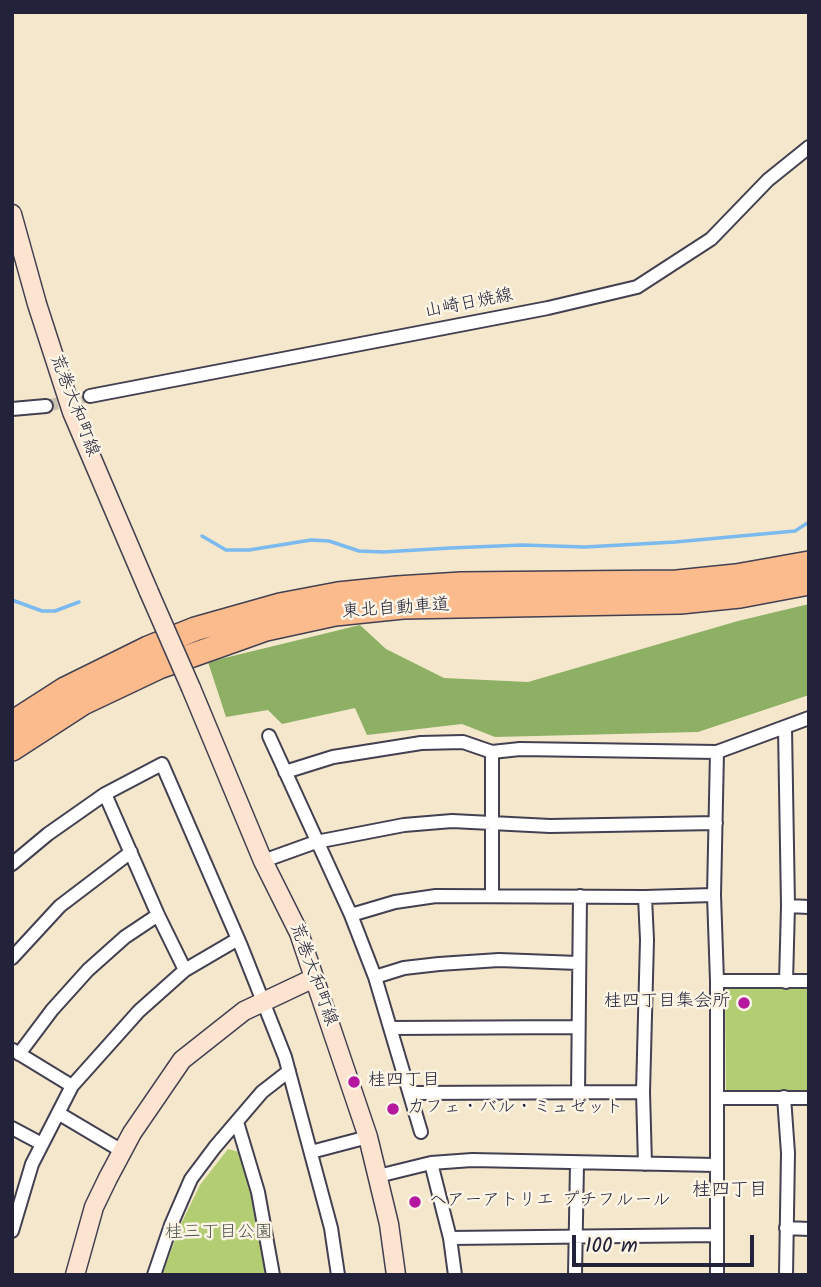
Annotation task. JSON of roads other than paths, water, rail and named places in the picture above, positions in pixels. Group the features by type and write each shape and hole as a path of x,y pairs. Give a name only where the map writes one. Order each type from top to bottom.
{"highway":[{"name":"東北自動車道","path":"12,723 65,689 148,648 195,629 279,605 338,594 461,584 677,582 736,576 809,563"},
{"name":"東北自動車道","path":"12,749 83,704 132,678 223,642 266,629 324,617 403,607 680,602 740,596 809,583"}],"street":[{"name":"山崎日焼線","path":"90,396 548,308 637,287 711,239 768,180 809,147"},
{"name":"荒巻大和町線","path":"12,215 72,412 263,861 299,933 368,1137 389,1224 396,1275"},
{"path":"12,409 46,406"},
{"path":"285,772 333,757 421,743 463,742 492,752 717,752 809,718"},
{"path":"785,728 788,906 786,982"},
{"path":"269,736 351,915 375,977 421,1132"},
{"path":"492,752 492,895"},
{"path":"717,752 714,895 717,981 717,1275"},
{"path":"12,863 106,794 162,764 238,939 289,1071 331,1228 338,1275"},
{"path":"106,794 158,915 185,970"},
{"path":"263,861 316,842 404,825 452,821 550,826 716,823"},
{"path":"12,958 60,906 131,852"},
{"path":"351,915 395,902 436,896 714,895"},
{"path":"578,1094 580,896"},
{"path":"645,897 645,1164"},
{"path":"788,906 809,906"},
{"path":"72,1086 16,1052 88,970 125,937 158,915"},
{"path":"12,1231 32,1164 72,1086 139,1011 185,970 238,939"},
{"path":"375,977 404,968 439,964 499,960 578,963"},
{"path":"75,1275 94,1207 122,1152 182,1060 244,1012 314,978"},
{"path":"717,981 809,981"},
{"path":"390,1028 578,1027"},
{"path":"154,1275 171,1225 191,1179 262,1092 289,1071"},
{"path":"410,1093 643,1093"},
{"path":"784,1097 788,1153 786,1275"},
{"path":"717,1098 809,1098"},
{"path":"58,1113 122,1152"},
{"path":"237,1122 258,1192 273,1275"},
{"path":"12,1128 42,1144"},
{"path":"311,1152 368,1137"},
{"path":"378,1175 431,1163 472,1160 716,1165"},
{"path":"431,1163 450,1238 455,1275"},
{"path":"575,1275 577,1164"},
{"path":"786,1228 809,1228"},
{"path":"450,1238 717,1235"}],"waterway":[{"path":"202,536 226,550 249,550 311,540 329,541 359,551 383,552 522,545 585,547 675,542 795,531 809,522"},
{"path":"12,600 42,611 55,611 79,602"}],"tunnel":[{"path":"46,406 90,396"}],"place":[{"name":"桂四丁目集会所","path":"744,1003"},
{"name":"桂四丁目","path":"354,1082"},
{"name":"カフェ・バル・ミュゼット","path":"393,1109"},
{"name":"ヘアーアトリエ プチフルール","path":"415,1202"}],"district":[{"name":"桂四丁目","path":"730,1192"}],"park label":[{"name":"桂三丁目公園","path":"219,1234"}]}
